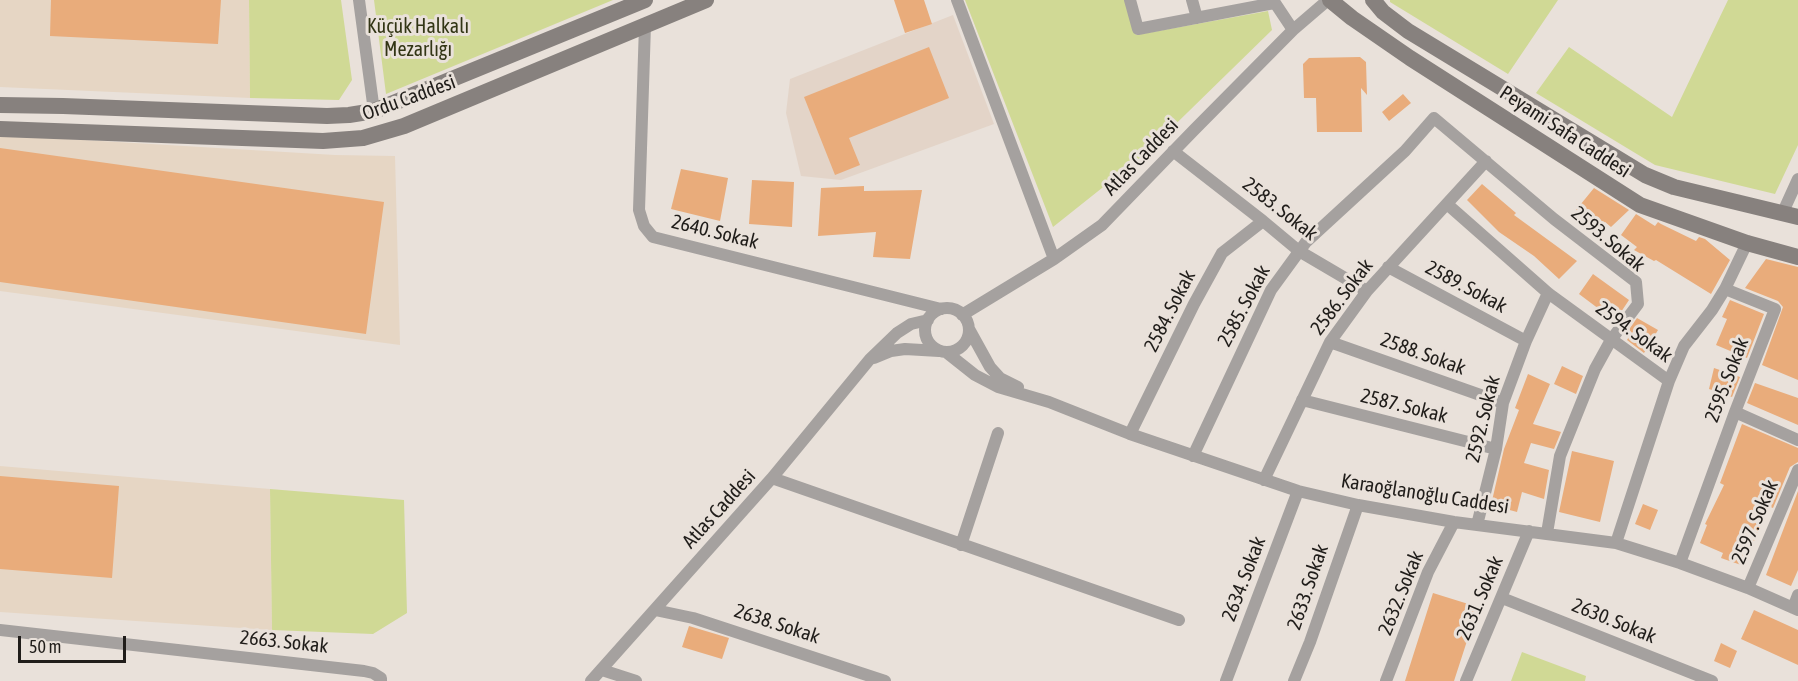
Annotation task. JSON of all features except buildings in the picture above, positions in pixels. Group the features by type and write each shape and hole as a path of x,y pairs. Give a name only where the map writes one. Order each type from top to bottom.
{"main road":[{"name":"Ordu Caddesi","path":"0,105 349,116 374,111 645,0"},
{"name":"Ordu Caddesi","path":"0,129 323,141 363,138 404,126 706,0"},
{"name":"Peyami Safa Caddesi","path":"1373,0 1383,12 1408,31 1645,175 1674,187 1790,214"},
{"name":"Peyami Safa Caddesi","path":"1334,1 1410,58 1640,205 1747,243 1798,257"}],"street":[{"path":"359,0 374,111"},
{"path":"957,0 1054,259"},
{"path":"1130,0 1138,29 1274,1 1293,30"},
{"path":"1192,0 1197,18"},
{"name":"Atlas Caddesi","path":"962,315 1054,259 1102,225 1293,30 1334,1"},
{"name":"2640. Sokak","path":"645,26 639,210 644,226 653,237 941,309"},
{"name":"2593. Sokak","path":"1434,118 1554,219 1636,282 1638,304 1611,340 1595,369 1560,456 1547,533"},
{"name":"2585. Sokak","path":"1193,456 1271,290 1306,242 1405,151 1434,118"},
{"name":"2583. Sokak","path":"1173,151 1299,251 1366,291"},
{"name":"2586. Sokak","path":"1264,480 1330,342 1366,291 1486,161"},
{"path":"1790,214 1798,179"},
{"name":"2594. Sokak","path":"1447,204 1548,293 1670,381 1616,543"},
{"name":"2584. Sokak","path":"1130,434 1194,304 1222,253 1263,221"},
{"path":"1670,381 1684,346 1725,289 1747,243"},
{"name":"2589. Sokak","path":"1388,267 1526,340"},
{"name":"2595. Sokak","path":"1680,563 1775,309 1725,289"},
{"name":"2592. Sokak","path":"1477,525 1496,449 1503,403 1526,340 1548,293"},
{"path":"941,309 952,309 962,315 990,367 1000,378 1049,402 998,387 975,375 943,351 933,347 926,334 928,320 941,309"},
{"name":"Atlas Caddesi","path":"591,681 772,478 870,359 897,333 911,324 928,320"},
{"path":"870,359 891,351 919,349 943,351 960,348 968,336 969,329"},
{"name":"2588. Sokak","path":"1330,342 1503,403"},
{"name":"2587. Sokak","path":"1302,400 1496,449"},
{"name":"Karaoğlanoğlu Caddesi","path":"1049,402 1130,434 1298,491 1358,505 1454,522 1616,543 1748,588 1795,609"},
{"path":"1735,412 1798,440"},
{"path":"961,545 998,433"},
{"name":"2597. Sokak","path":"1748,588 1798,470"},
{"path":"772,478 1179,620"},
{"name":"2634. Sokak","path":"1226,681 1298,491"},
{"name":"2633. Sokak","path":"1294,681 1358,505"},
{"name":"2632. Sokak","path":"1386,681 1428,572 1454,522"},
{"name":"2631. Sokak","path":"1466,681 1529,531"},
{"path":"1795,609 1798,595"},
{"name":"2630. Sokak","path":"1502,598 1712,681"},
{"name":"2638. Sokak","path":"655,610 693,618 885,681"},
{"name":"2663. Sokak","path":"0,630 364,671 373,673 381,678 381,681"},
{"path":"602,670 636,681"}],"shaded area":[{"path":"0,0 249,0 250,98 0,87"},
{"path":"953,15 994,124 841,180 801,176 786,113 790,79"},
{"path":"0,135 335,155 395,156 400,345 0,291"},
{"path":"0,466 270,489 272,630 0,612"}],"green space":[{"path":"249,0 341,0 352,80 339,100 250,98"},
{"name":"Küçük Halkalı Mezarlığı","path":"374,0 613,0 386,94"},
{"path":"965,0 1126,0 1136,35 1268,11 1272,30 1146,153 1053,227"},
{"path":"1390,0 1558,0 1508,74"},
{"path":"1728,0 1798,0 1798,145 1775,194 1655,165 1536,93 1569,47 1672,117"},
{"path":"270,489 404,500 407,613 373,634 272,630"},
{"path":"1522,652 1586,676 1585,681 1511,681"}]}
